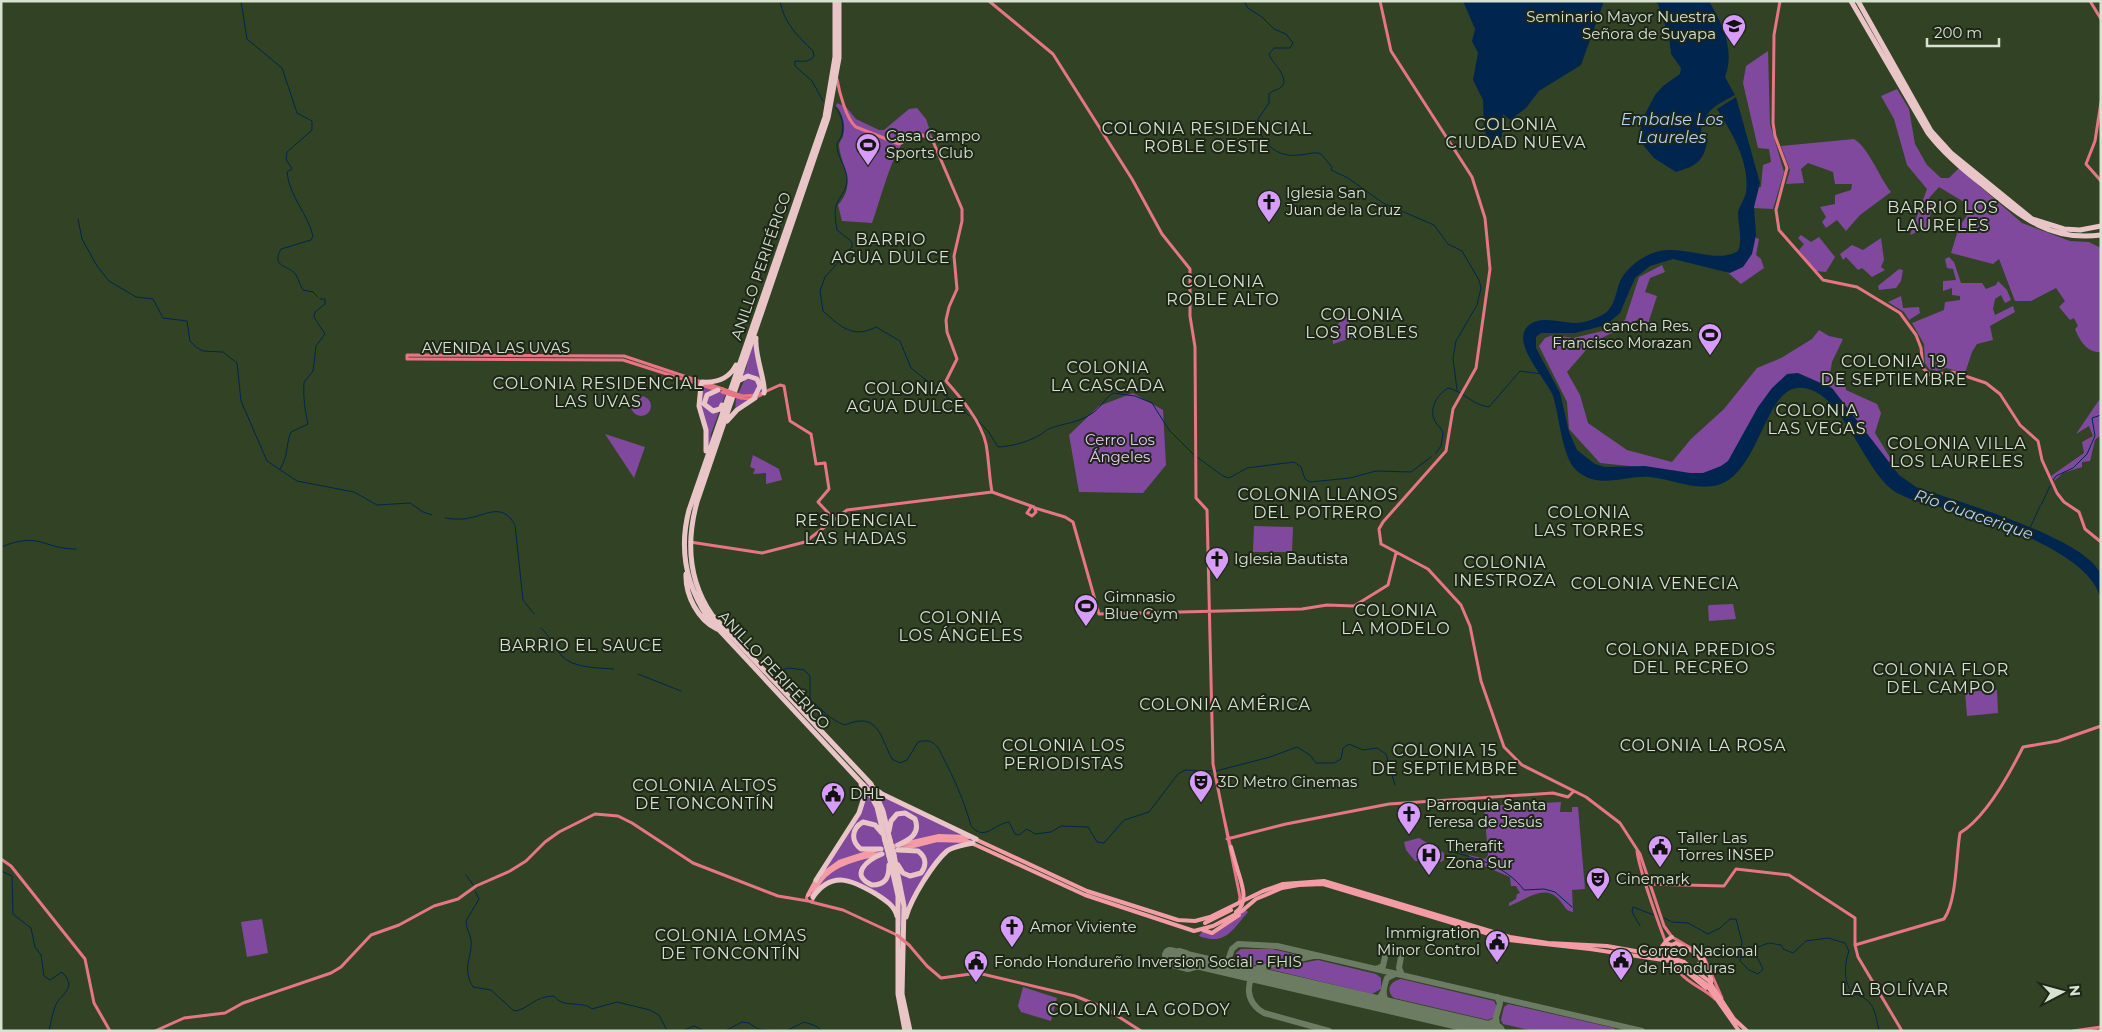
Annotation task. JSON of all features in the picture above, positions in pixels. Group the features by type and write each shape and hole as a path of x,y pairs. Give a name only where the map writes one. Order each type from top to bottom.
{"highway":[{"path":"1852,1 1928,133 1941,150 2029,222 2066,234 2101,235"},
{"path":"1858,1 1931,131 1946,149 2032,219 2048,225 2069,229 2101,226"},
{"name":"ANILLO PERIFÉRICO","path":"838,2 840,39 837,79 832,103 757,329 696,502 689,542 692,571 704,602 712,615 870,784 883,811 887,838"},
{"name":"ANILLO PERIFÉRICO","path":"838,2 835,57 825,116 727,396 686,522 684,541 686,581 691,598 707,624 719,631 860,781 874,801 902,891 904,922 902,994 910,1031"},
{"path":"757,329 756,357 765,385 764,393"},
{"path":"694,383 701,386 719,380 731,373 748,340"},
{"path":"721,432 733,413 755,397 760,386 757,379 748,376 739,380"},
{"path":"765,385 773,388"},
{"path":"701,386 700,411 705,421 707,435 706,458"},
{"path":"721,390 710,392 705,398 704,404 708,409 720,410 727,396"},
{"path":"816,880 859,813 865,794 860,781"},
{"path":"870,784 882,794 975,841"},
{"path":"887,838 893,817 901,813 912,816 917,824 916,831 898,847"},
{"path":"881,851 861,849 855,843 853,835 860,824 868,822 875,824 887,838"},
{"path":"904,922 909,906 940,860 948,851 975,841"},
{"path":"892,857 900,870 907,875 914,876 924,869 925,861 918,851 898,847"},
{"path":"881,851 863,866 861,871 866,883 878,886 885,882 889,874 892,857"},
{"name":"ANILLO PERIFÉRICO","path":"892,857 898,896 898,994 905,1031"},
{"path":"810,898 819,888 827,883 841,880 853,882 890,904 896,913 899,928"}],"main road":[{"path":"810,898 816,880 839,862 938,836 962,836 1087,892 1178,920 1195,921 1210,917 1246,899 1283,884 1324,881 1509,940 1669,959 1706,988 1711,987 1712,979 1704,959 1692,948"},
{"path":"975,841 1085,894 1194,931 1208,929 1242,911"},
{"path":"1188,928 1206,927 1241,908 1244,900 1231,847"},
{"path":"810,898 826,875 841,864 881,851"},
{"path":"1203,930 1212,933 1256,899 1282,888 1299,884 1323,884 1459,924 1533,941 1591,944 1650,954 1684,964 1693,968 1709,982 1734,1019 1747,1031"},
{"path":"1205,923 1228,913 1237,904"},
{"path":"1667,942 1672,945 1674,940"},
{"path":"1650,954 1661,950 1667,942 1674,940"},
{"path":"1674,940 1700,958 1700,964 1693,968"},
{"path":"1676,963 1684,964 1706,984 1740,1031"},
{"path":"1693,968 1705,969 1709,973"}],"street":[{"path":"986,1 990,2 1053,54 1104,139 1124,167 1162,234 1190,269 1190,316 1195,347 1197,502 1207,510 1213,764 1240,897 1237,904"},
{"path":"1380,1 1391,51 1464,163 1478,192 1485,218 1490,252 1489,286 1476,368 1451,416 1446,451 1388,515 1379,529 1381,544 1428,569 1464,610 1479,673 1504,747 1522,766 1574,791 1610,814 1621,825 1636,848 1667,942 1680,974 1709,993 1728,1016"},
{"path":"1780,1 1774,35 1773,123 1775,136 1787,171 1776,210 1779,230 1822,280 1857,287 1900,313 1918,340 1923,366 1927,373 1930,375 1952,372 1986,383 2000,394 2020,425 2038,441 2042,460 2057,493 2064,502 2079,512 2085,529 2101,542"},
{"path":"2090,1 2101,19"},
{"path":"837,79 842,103 851,122 856,127 899,144 919,134 927,135 936,144 962,209 962,221 954,256 957,292 949,307 946,320 946,329 957,358 946,381 960,398 982,433 986,443 992,492"},
{"path":"832,103 839,101 842,103"},
{"path":"2101,102 2095,141 2086,164 2101,180"},
{"name":"AVENIDA LAS UVAS","path":"694,383 623,360 407,359 407,355 624,356 701,386 741,397 755,397 783,384 790,421 811,434 816,464 825,463 828,489 818,502 834,519"},
{"path":"689,542 762,553 805,542 847,510 992,492 1031,508 1065,517 1073,522 1099,614 1318,608 1327,605 1354,606 1388,585 1396,553"},
{"path":"1031,508 1029,516 1044,512"},
{"path":"1031,508 1035,515"},
{"path":"1855,945 1941,921 1948,913 1960,833 1971,825 2001,787 2023,747 2058,741 2101,726"},
{"path":"1553,793 1560,784"},
{"path":"1228,839 1286,824 1391,804 1553,793 1568,797 1574,791"},
{"path":"155,1031 184,1018 225,1013 243,1003 331,973 341,967 370,935 399,925 434,906 458,899 476,886 510,872 526,861 544,842 559,832 595,814 618,816 632,823 693,863 778,896 798,900 810,898 821,904 861,918 897,935 926,966 942,978 973,973 986,974 1075,996 1105,1008 1141,1031"},
{"path":"1228,839 1240,891 1246,899"},
{"path":"1,859 11,866 85,959 94,1002 110,1031"},
{"path":"1648,884 1721,887 1726,884 1736,869 1789,875 1855,918 1855,945 1864,970 1902,1031"},
{"path":"1648,884 1661,920 1674,940 1704,955 1722,999"},
{"path":"2072,1031 2101,1027"}],"green space":[{"path":"1768,51 1770,124 1784,172 1773,209 1753,208 1755,188 1761,187 1763,165 1771,162 1769,149 1758,148 1743,83 1746,66"},
{"path":"1897,89 1909,109 1915,144 1927,165 1941,178 1949,178 1959,168 2022,223 2070,241 2089,242 2101,248 2101,352 2092,351 2082,342 2075,329 2078,326 2074,318 2070,320 2059,307 2065,301 2056,288 2031,301 2015,301 1999,259 1993,264 1951,253 1959,227 1968,214 1964,202 1939,187 1929,198 1933,204 1927,228 1910,235 1927,189 1907,165 1894,119 1881,96"},
{"name":"Casa Campo Sports Club","path":"837,103 846,107 856,119 879,130 884,130 909,109 917,108 926,119 935,145 926,138 921,137 911,138 902,144 891,165 872,223 842,221 838,205 847,190 847,176 839,146 844,132 844,124 836,106"},
{"path":"1854,139 1869,156 1891,192 1860,215 1846,231 1837,220 1826,228 1822,222 1826,217 1820,207 1835,204 1835,195 1851,190 1852,184 1835,184 1833,172 1808,163 1801,169 1804,183 1786,184 1790,170 1781,146"},
{"path":"1801,235 1811,242 1819,237 1835,257 1826,272 1816,271 1799,250 1804,244 1798,238"},
{"path":"1752,236 1759,239 1756,255 1761,259 1764,268 1741,284 1726,271 1740,267 1747,260"},
{"path":"1881,238 1884,260 1881,267 1885,270 1872,277 1862,268 1858,270 1846,257 1843,260 1840,254 1852,245 1863,250"},
{"path":"1949,257 1954,262 1961,283 1982,283 1986,289 1996,285 1998,281 2007,290 2011,300 2005,303 2001,295 1995,299 1993,309 1995,315 2013,306 2015,312 1990,326 1993,340 1977,344 1972,352 1965,373 1946,368 1937,371 1929,369 1925,363 1924,344 1912,323 1944,310 1945,302 1960,300 1960,296 1952,295 1952,288 1943,291 1943,281 1956,280 1953,269 1947,268 1945,259"},
{"path":"1662,265 1665,272 1650,278 1645,292 1657,296 1647,327 1639,319 1592,343 1567,372 1580,395 1588,423 1627,450 1672,462 1691,439 1724,409 1757,368 1781,358 1812,339 1819,330 1829,336 1843,339 1832,362 1830,374 1845,383 1846,390 1877,404 1881,413 1875,433 1891,459 1885,470 1829,388 1784,378 1740,459 1696,479 1677,471 1600,463 1569,429 1567,402 1539,346 1545,338 1553,335 1573,338 1607,330 1625,320 1639,277"},
{"path":"1899,269 1903,270 1901,281 1896,288 1879,290 1878,286"},
{"path":"1901,296 1903,308 1919,307 1920,313 1909,320 1904,312 1888,302"},
{"path":"1346,314 1354,337 1333,344 1332,332"},
{"path":"751,344 755,345 765,390 735,411 736,398 745,379 741,375 746,369"},
{"path":"701,385 726,393 711,434 710,447 707,446 701,415"},
{"name":"Cerro Los Ángeles","path":"1133,393 1163,410 1166,465 1143,493 1079,492 1069,435 1099,406"},
{"path":"641,396 648,399 651,406 648,413 641,416 634,413 631,406 634,399"},
{"path":"2099,400 2101,402 2101,435 2095,440 2090,461 2082,462 2082,467 2063,473 2054,481 2051,476 2084,453 2082,442 2093,436 2089,426 2076,434"},
{"path":"605,434 645,447 634,478"},
{"path":"753,455 779,469 782,480 766,484 766,473 753,474 755,469 750,467"},
{"path":"1254,526 1293,527 1292,552 1253,552"},
{"path":"1733,604 1736,619 1709,621 1709,605"},
{"path":"1997,690 1998,713 1967,716 1965,692"},
{"path":"860,781 871,784 876,790 976,839 973,843 948,851 918,892 904,922 899,927 895,909 859,884 834,881 810,894 812,886 859,813 865,794"},
{"path":"1561,802 1560,812 1572,812 1572,807 1578,807 1585,889 1572,890 1573,912 1567,910 1555,896 1549,893 1536,894 1509,906 1509,903 1516,899 1517,894 1520,893 1516,886 1511,886 1510,877 1479,864 1471,863 1469,855 1485,859 1488,855 1484,806"},
{"path":"1419,838 1444,853 1444,860 1441,862 1415,861 1406,850 1404,842"},
{"path":"1245,909 1248,912 1233,930 1222,938 1208,939 1199,936 1203,930 1209,933"},
{"path":"262,919 268,953 247,957 241,922"},
{"path":"1241,949 1272,949 1298,955 1252,966 1237,960 1236,953"},
{"path":"1318,960 1376,974 1381,978 1381,989 1372,994 1269,969"},
{"path":"1401,979 1494,1001 1497,1007 1494,1017 1488,1020 1394,998 1389,989 1394,982"},
{"path":"1023,987 1057,998 1051,1021 1021,1012 1018,1006"},
{"path":"1508,1004 1614,1028 1617,1031 1534,1031 1503,1024 1501,1020 1504,1007"}],"water":[{"path":"1463,1 1604,1 1581,65 1539,91 1526,108 1510,120 1503,114 1502,136 1498,143 1490,142 1484,130 1483,100 1473,80 1478,53 1472,41 1475,29"},
{"name":"Embalse Los Laureles","path":"1654,1 1709,1 1719,19 1726,38 1729,57 1725,77 1735,95 1712,109 1705,119 1701,133 1708,139 1704,153 1698,162 1676,172 1654,158 1643,145 1639,134 1644,116 1655,95 1663,86 1680,74 1681,68 1671,54 1669,37 1658,4"},
{"name":"Río Guacerique","path":"1736,97 1760,183 1754,207 1756,235 1752,254 1743,267 1730,273 1673,259 1650,266 1635,278 1620,313 1606,325 1575,333 1541,333 1536,337 1536,348 1560,393 1569,432 1577,450 1595,464 1605,467 1645,466 1690,473 1703,473 1728,461 1758,407 1772,388 1787,374 1798,373 1832,388 1899,475 1916,487 2018,522 2073,548 2092,562 2101,576 2101,599 2095,586 2083,571 2049,547 1985,520 1916,501 1897,493 1884,483 1839,414 1827,400 1813,391 1797,388 1786,393 1768,417 1743,466 1732,478 1718,485 1692,486 1650,477 1595,480 1586,477 1572,465 1564,446 1553,396 1526,350 1523,341 1524,332 1529,325 1540,320 1579,323 1602,315 1612,306 1619,284 1625,273 1635,263 1648,255 1670,250 1721,256 1730,255 1738,251 1740,237 1738,213 1746,192 1747,181 1739,148 1717,109"}],"waterway":[{"path":"241,1 247,39 282,68 297,113 312,121 312,130 287,152 286,159 292,169 287,172 288,181 313,236 311,240 281,249 278,260 279,263 296,275 303,290 313,292 318,297"},
{"path":"780,1 788,23 813,51 814,56 810,60 795,61 795,66 812,81 823,101"},
{"path":"1244,1 1248,8 1262,17 1274,29 1286,34 1293,43 1290,48 1274,48 1269,54 1284,81 1282,87 1269,94 1269,103 1258,119 1261,134 1265,141 1282,154 1301,155 1319,153 1332,167 1331,170 1348,178 1383,203 1434,225 1448,244 1462,251 1479,280 1481,288 1477,305 1456,341 1453,358 1457,390"},
{"path":"835,107 842,121 843,130 837,144 837,149 847,176 845,188 836,206 837,230 852,242 852,247 825,277 820,291 823,311 848,330 861,332 876,327 900,341 911,368 969,416"},
{"path":"78,219 82,239 97,266 109,281 136,297 153,299 163,318 187,321 190,341 196,347 203,351 223,352 237,363 241,401 267,461 297,481 354,492 377,505 410,503 423,512 432,515"},
{"path":"280,469 285,459 291,432 308,424 304,403 304,382 313,371 316,346 325,334 314,317 315,312 325,304 325,299 320,299"},
{"path":"1436,453 1441,446 1443,433 1435,421 1433,410 1435,402 1448,388 1478,404 1489,407 1520,371 1542,374"},
{"path":"978,421 988,431 998,447 1008,446 1028,441 1049,429 1086,417 1094,412 1113,393 1135,396 1152,403 1169,430 1194,455"},
{"path":"2052,482 2056,476 2073,468 2087,454 2095,436 2092,418 2101,415"},
{"path":"1197,457 1223,476 1229,478 1247,468 1294,462 1301,467 1305,479 1310,482 1350,478 1376,471 1411,472 1431,457"},
{"path":"2041,505 2050,486"},
{"name":"Río Guacerique","path":"2030,528 2040,506"},
{"path":"445,518 466,519 494,512 505,514 510,518 515,525 523,600 534,614"},
{"path":"1,547 14,542 33,541 76,549"},
{"path":"541,628 566,660 586,667 614,669"},
{"path":"773,672 789,668 804,670 810,676 810,700 831,718 845,725 856,721 865,721 871,724 881,734 892,759 900,763 907,760 918,742 930,741 934,743 954,780 971,826 976,831 989,831 1003,823 1009,822 1015,834 1019,835 1027,829 1035,834 1051,832 1061,826 1088,827 1097,842 1104,843 1124,820 1149,812 1178,774 1185,770 1212,771"},
{"path":"638,674 681,691"},
{"path":"1216,771 1270,757 1297,747 1310,755 1316,763 1334,763 1341,759 1343,748 1349,744 1363,750 1377,748 1386,754 1395,785"},
{"path":"1448,851 1480,860 1500,869 1524,890 1544,889 1555,892 1572,907"},
{"path":"1,871 12,876 13,914 31,928 35,947 41,955 44,976 50,980 62,972 69,983 66,991 57,1002 49,1031"},
{"path":"466,875 474,886"},
{"path":"475,891 479,899 466,921 471,940 468,973 473,987 491,990 514,1011 541,998 554,996 562,1002 588,1006 592,1009 617,1002 650,1010 659,1015 667,1031"},
{"path":"1640,926 1632,912 1633,907 1654,915"},
{"path":"1664,918 1672,922 1688,923 1708,934 1720,928 1730,919 1736,919 1742,942 1740,961 1749,970 1758,974 1763,969 1756,955 1758,947 1769,943 1781,945 1783,949 1793,953 1806,941 1828,938 1845,943 1849,951 1845,968 1848,985 1854,994 1861,996 1870,1003 1875,1013 1879,1031"},
{"path":"725,1031 742,1022 749,1023 758,1029 775,1031"},
{"path":"786,1031 804,1022 816,1026 822,1031"},
{"path":"682,1031 694,1026 705,1031"}],"taxiway":[{"path":"1217,966 1227,963 1232,949 1238,944 1277,946 1642,1031"},
{"path":"1376,969 1383,966 1387,948"},
{"path":"1189,960 1186,953 1179,951 1172,956 1172,965 1188,969 1206,964"},
{"path":"1402,951 1399,968 1402,975"},
{"path":"1313,956 1258,968 1249,986 1250,998 1258,1009 1264,1013 1329,1031"},
{"path":"1229,958 1230,964 1237,971"},
{"path":"1391,1006 1384,997 1384,990 1387,978 1395,974"},
{"path":"1372,1002 1380,997 1383,992"},
{"path":"1482,1027 1495,1021 1500,1003 1497,997"},
{"path":"1496,1018 1497,1025 1502,1031"}],"runway":[{"path":"1170,955 1497,1031"}],"place":[{"name":"Seminario Mayor Nuestra Señora de Suyapa","path":"1734,47"},
{"name":"Casa Campo Sports Club","path":"868,166"},
{"name":"Iglesia San Juan de la Cruz","path":"1269,223"},
{"name":"cancha Res. Francisco Morazan","path":"1710,356"},
{"name":"Iglesia Bautista","path":"1217,580"},
{"name":"Gimnasio Blue Gym","path":"1086,627"},
{"name":"3D Metro Cinemas","path":"1201,803"},
{"name":"DHL","path":"833,815"},
{"name":"Parroquia Santa Teresa de Jesús","path":"1409,835"},
{"name":"Taller Las Torres INSEP","path":"1660,868"},
{"name":"Therafit Zona Sur","path":"1429,876"},
{"name":"Cinemark","path":"1598,900"},
{"name":"Amor Viviente","path":"1012,948"},
{"name":"Immigration Minor Control","path":"1497,963"},
{"name":"Correo Nacional de Honduras","path":"1621,981"},
{"name":"Fondo Hondureño Inversion Social - FHIS","path":"976,983"}],"district":[{"name":"COLONIA CIUDAD NUEVA","path":"1516,133"},
{"name":"COLONIA RESIDENCIAL ROBLE OESTE","path":"1207,137"},
{"name":"BARRIO LOS LAURELES","path":"1943,216"},
{"name":"BARRIO AGUA DULCE","path":"891,248"},
{"name":"COLONIA ROBLE ALTO","path":"1223,290"},
{"name":"COLONIA LOS ROBLES","path":"1362,323"},
{"name":"COLONIA 19 DE SEPTIEMBRE","path":"1894,370"},
{"name":"COLONIA LA CASCADA","path":"1108,376"},
{"name":"COLONIA RESIDENCIAL LAS UVAS","path":"598,392"},
{"name":"COLONIA AGUA DULCE","path":"906,397"},
{"name":"COLONIA LAS VEGAS","path":"1817,419"},
{"name":"COLONIA VILLA LOS LAURELES","path":"1957,452"},
{"name":"COLONIA LLANOS DEL POTRERO","path":"1318,503"},
{"name":"COLONIA LAS TORRES","path":"1589,521"},
{"name":"RESIDENCIAL LAS HADAS","path":"856,529"},
{"name":"COLONIA INESTROZA","path":"1505,571"},
{"name":"COLONIA VENECIA","path":"1655,583"},
{"name":"COLONIA LA MODELO","path":"1396,619"},
{"name":"COLONIA LOS ÁNGELES","path":"961,626"},
{"name":"BARRIO EL SAUCE","path":"581,645"},
{"name":"COLONIA PREDIOS DEL RECREO","path":"1691,658"},
{"name":"COLONIA FLOR DEL CAMPO","path":"1941,678"},
{"name":"COLONIA AMÉRICA","path":"1225,704"},
{"name":"COLONIA LA ROSA","path":"1703,745"},
{"name":"COLONIA LOS PERIODISTAS","path":"1064,754"},
{"name":"COLONIA 15 DE SEPTIEMBRE","path":"1445,759"},
{"name":"COLONIA ALTOS DE TONCONTÍN","path":"705,794"},
{"name":"COLONIA LOMAS DE TONCONTÍN","path":"731,944"},
{"name":"LA BOLÍVAR","path":"1895,989"},
{"name":"COLONIA LA GODOY","path":"1139,1009"}]}
